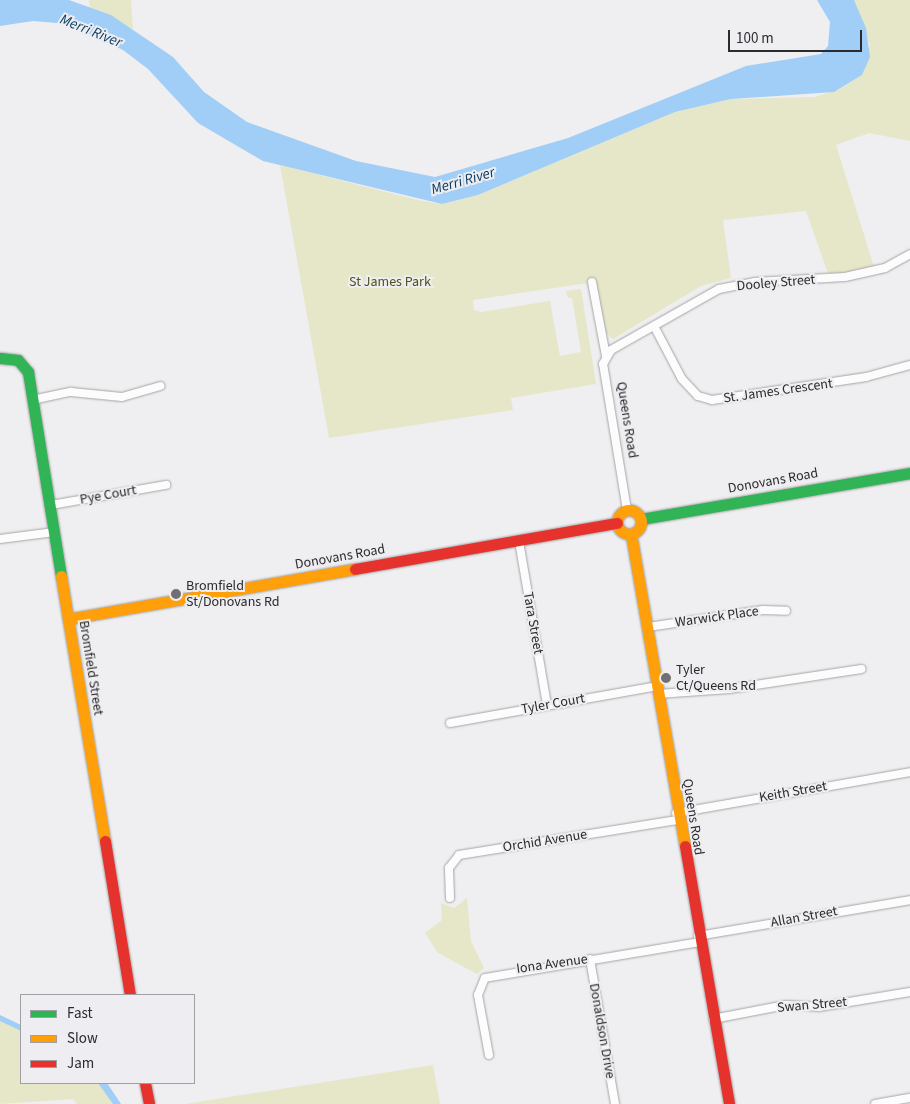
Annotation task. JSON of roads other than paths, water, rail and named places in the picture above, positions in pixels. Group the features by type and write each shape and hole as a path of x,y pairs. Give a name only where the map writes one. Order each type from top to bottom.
{"street":[{"name":"Dooley Street","path":"604,360 654,326 719,289 754,282 845,277 885,268 910,254"},
{"name":"Queens Road","path":"592,282 627,510"},
{"name":"St. James Crescent","path":"654,326 682,379 698,396 712,400 849,380 910,365"},
{"name":"Bromfield Street","path":"4,357 18,360 28,372 130,994"},
{"path":"32,400 71,392 122,397 160,386"},
{"name":"Donovans Road","path":"641,519 910,473"},
{"name":"Pye Court","path":"50,505 166,485"},
{"path":"627,510 636,511 641,519 640,528 631,534 617,523 627,510"},
{"name":"Donovans Road","path":"68,619 617,523"},
{"path":"0,538 55,532"},
{"name":"Queens Road","path":"631,534 648,627 677,817 729,1104"},
{"name":"Tara Street","path":"519,541 547,705"},
{"name":"Warwick Place","path":"648,627 763,610 786,611"},
{"name":"Tyler Court","path":"450,723 547,705 657,690 730,690 861,670"},
{"name":"Keith Street","path":"677,817 910,772"},
{"name":"Orchid Avenue","path":"450,898 449,868 459,855 677,817"},
{"name":"Allan Street","path":"699,939 910,900"},
{"name":"Iona Avenue","path":"488,1055 478,995 485,978 699,939"},
{"name":"Donaldson Drive","path":"590,959 615,1104"},
{"name":"Swan Street","path":"714,1019 786,1005 819,1007 910,992"},
{"path":"145,1084 149,1104"},
{"path":"875,1104 910,1098"}],"water":[{"name":"Merri River","path":"0,0 69,0 111,15 173,57 204,92 247,122 356,161 435,177 568,138 746,66 821,54 828,46 830,22 817,0 854,0 866,28 870,57 862,75 834,92 731,99 675,112 478,195 442,204 263,161 198,123 148,69 123,50 68,24 33,21 0,26"},
{"path":"0,1015 20,1025 20,1031 0,1021"},
{"path":"99,1084 108,1084 121,1104 113,1104"}],"place":[{"name":"Bromfield St/Donovans Rd","path":"176,594"},
{"name":"Tyler Ct/Queens Rd","path":"666,678"}],"park label":[{"name":"St James Park","path":"390,282"}]}
